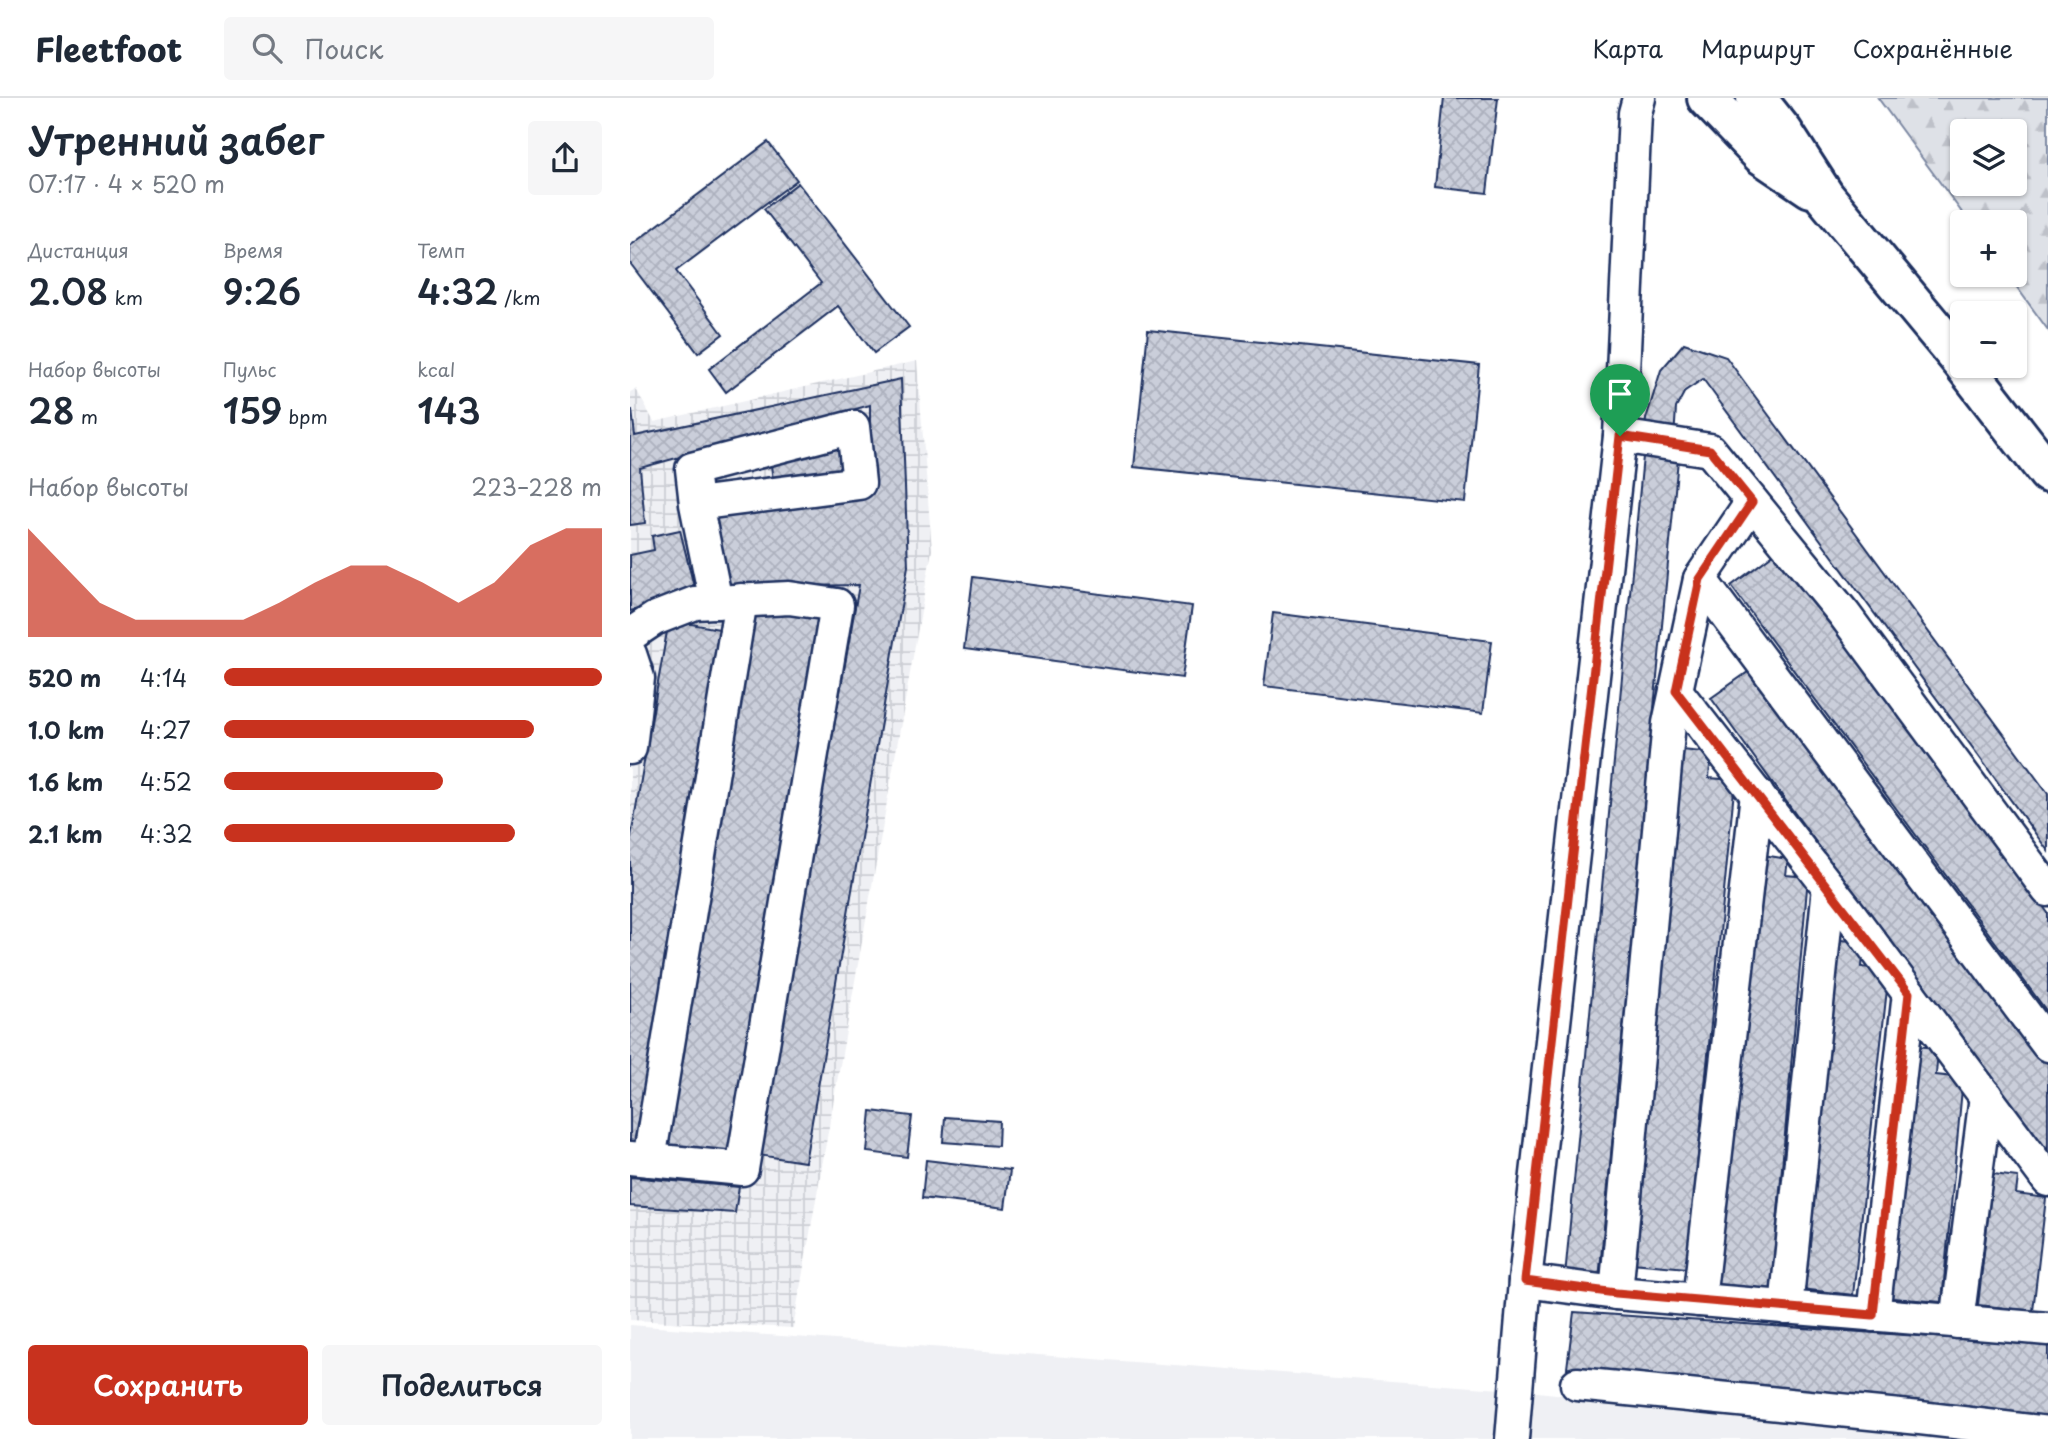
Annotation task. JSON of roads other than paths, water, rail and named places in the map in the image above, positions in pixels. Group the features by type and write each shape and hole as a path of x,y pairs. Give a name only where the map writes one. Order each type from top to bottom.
{"main road":[{"path":"1707,98 1762,155 1825,197"},
{"path":"1756,98 1783,132 1825,197 1950,348"},
{"path":"1974,378 2048,473"}],"street":[{"path":"1512,1439 1525,1281 1620,436 1635,113 1639,98"},
{"path":"630,635 654,619 695,603 729,601 789,598 837,605 742,1169 639,1159 729,601 696,503 692,469 853,426 859,483 696,503"},
{"path":"1620,436 1710,450 1844,614 2048,890"},
{"path":"1616,1293 1669,723 1700,579 1752,502"},
{"path":"1700,579 2048,1045"},
{"path":"630,654 638,678 630,748"},
{"path":"1676,691 1829,887 2048,1180"},
{"path":"1699,1300 1756,794"},
{"path":"1786,1308 1829,887"},
{"path":"1873,1315 1909,993"},
{"path":"1957,1322 1986,1096"},
{"path":"1525,1281 1616,1293 2048,1329"},
{"path":"1577,1384 2048,1433"}]}
